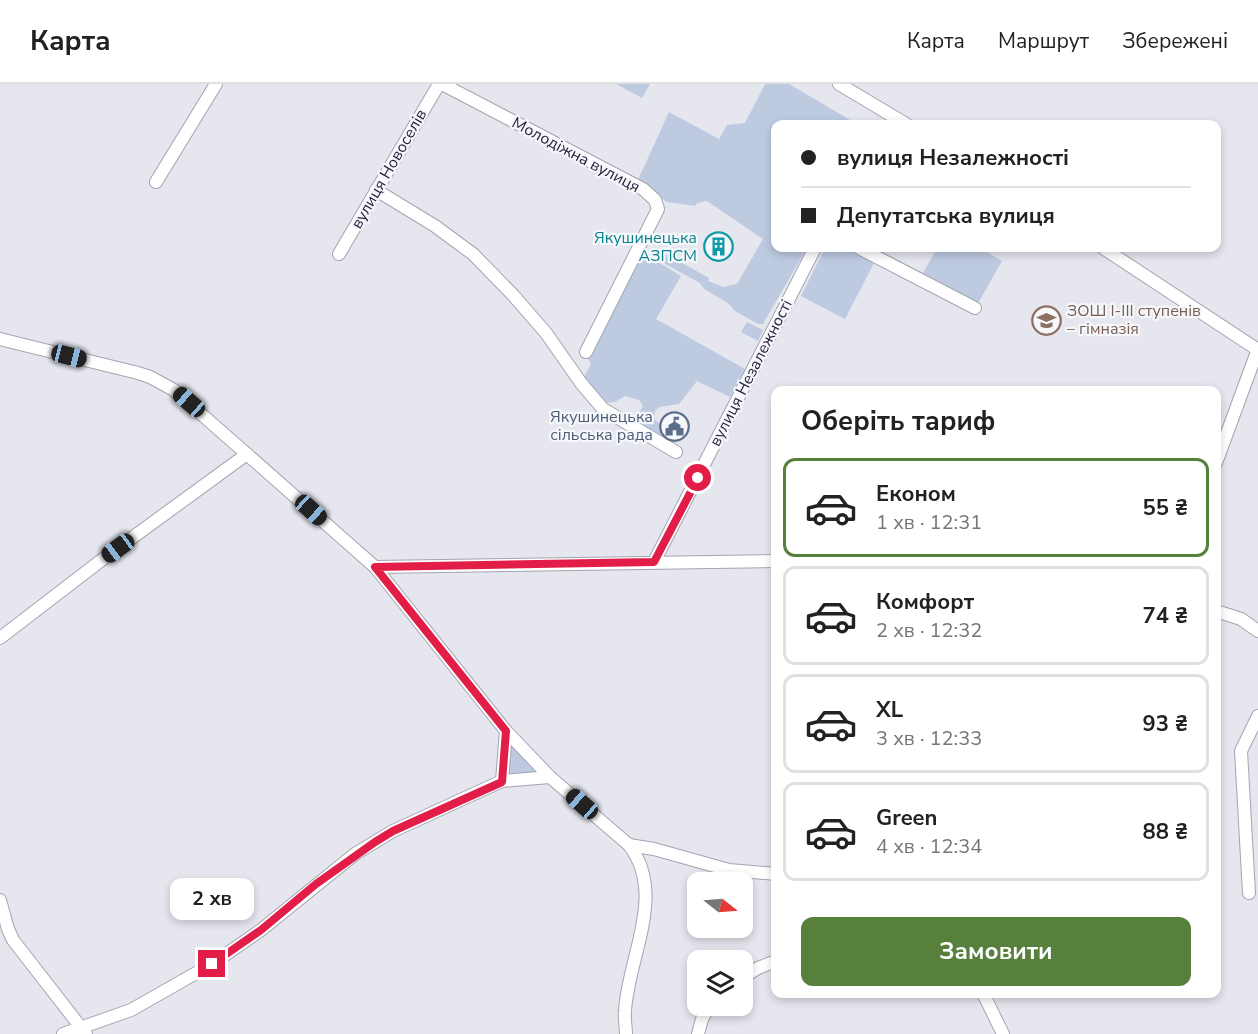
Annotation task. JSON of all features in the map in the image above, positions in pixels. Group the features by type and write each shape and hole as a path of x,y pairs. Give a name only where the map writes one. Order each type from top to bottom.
{"street":[{"path":"156,182 216,84"},
{"name":"вулиця Новоселів","path":"339,254 440,84"},
{"name":"Молодіжна вулиця","path":"440,84 643,189 655,200 658,209 586,352"},
{"path":"839,84 888,120"},
{"path":"376,190 435,226 473,254 494,274 546,333 581,383 603,409 676,452"},
{"name":"вулиця Незалежності","path":"654,562 813,252"},
{"path":"867,252 975,309"},
{"path":"1109,252 1258,349 1221,449"},
{"path":"0,339 150,377 174,390 375,567 506,731 550,777 629,845 641,864 644,913 625,1011 626,1034"},
{"path":"0,638 99,562 247,454"},
{"path":"375,567 771,561"},
{"path":"1221,613 1242,619 1258,631"},
{"path":"1249,892 1241,751 1258,716"},
{"path":"502,782 506,731"},
{"path":"63,1034 84,1031 131,1010 212,964 261,930 355,854 393,831 502,782 550,777"},
{"path":"629,845 654,849 729,870 771,874"},
{"path":"0,900 8,929 17,946 84,1031"},
{"path":"753,971 771,962"},
{"path":"985,998 1003,1034"},
{"path":"698,1034 703,1016"}],"shaded area":[{"path":"616,84 650,84 642,98"},
{"path":"765,84 789,84 850,120 771,120 771,252 805,252 763,324 758,324 735,311 728,303 704,289 700,283 662,262 666,254 709,278 708,281 723,287 737,284 763,239 707,201 697,203 695,206 667,202 637,182 669,112 719,139 727,125 745,123"},
{"path":"823,252 858,252 873,260 873,265 845,319 801,296"},
{"path":"873,252 883,252 923,273 935,252 987,252 1002,261 977,305"},
{"path":"643,253 681,276 656,319 745,369 730,397 697,381 679,404 659,407 655,411 654,419 663,427 660,438 634,422 643,406 639,400 625,396 615,402 605,403 583,379 591,364 587,357"},
{"path":"747,322 763,330 758,341 741,332"},
{"path":"506,731 550,777 502,781"}],"place":[{"name":"Якушинецька АЗПСМ","path":"718,247"},
{"name":"ЗОШ І-ІІІ ступенів – гімназія","path":"1046,320"},
{"name":"Якушинецька сільська рада","path":"674,426"}],"route":[{"path":"212,964 261,930 355,854 393,831 502,782 506,731 375,567 654,562 698,478"}]}
